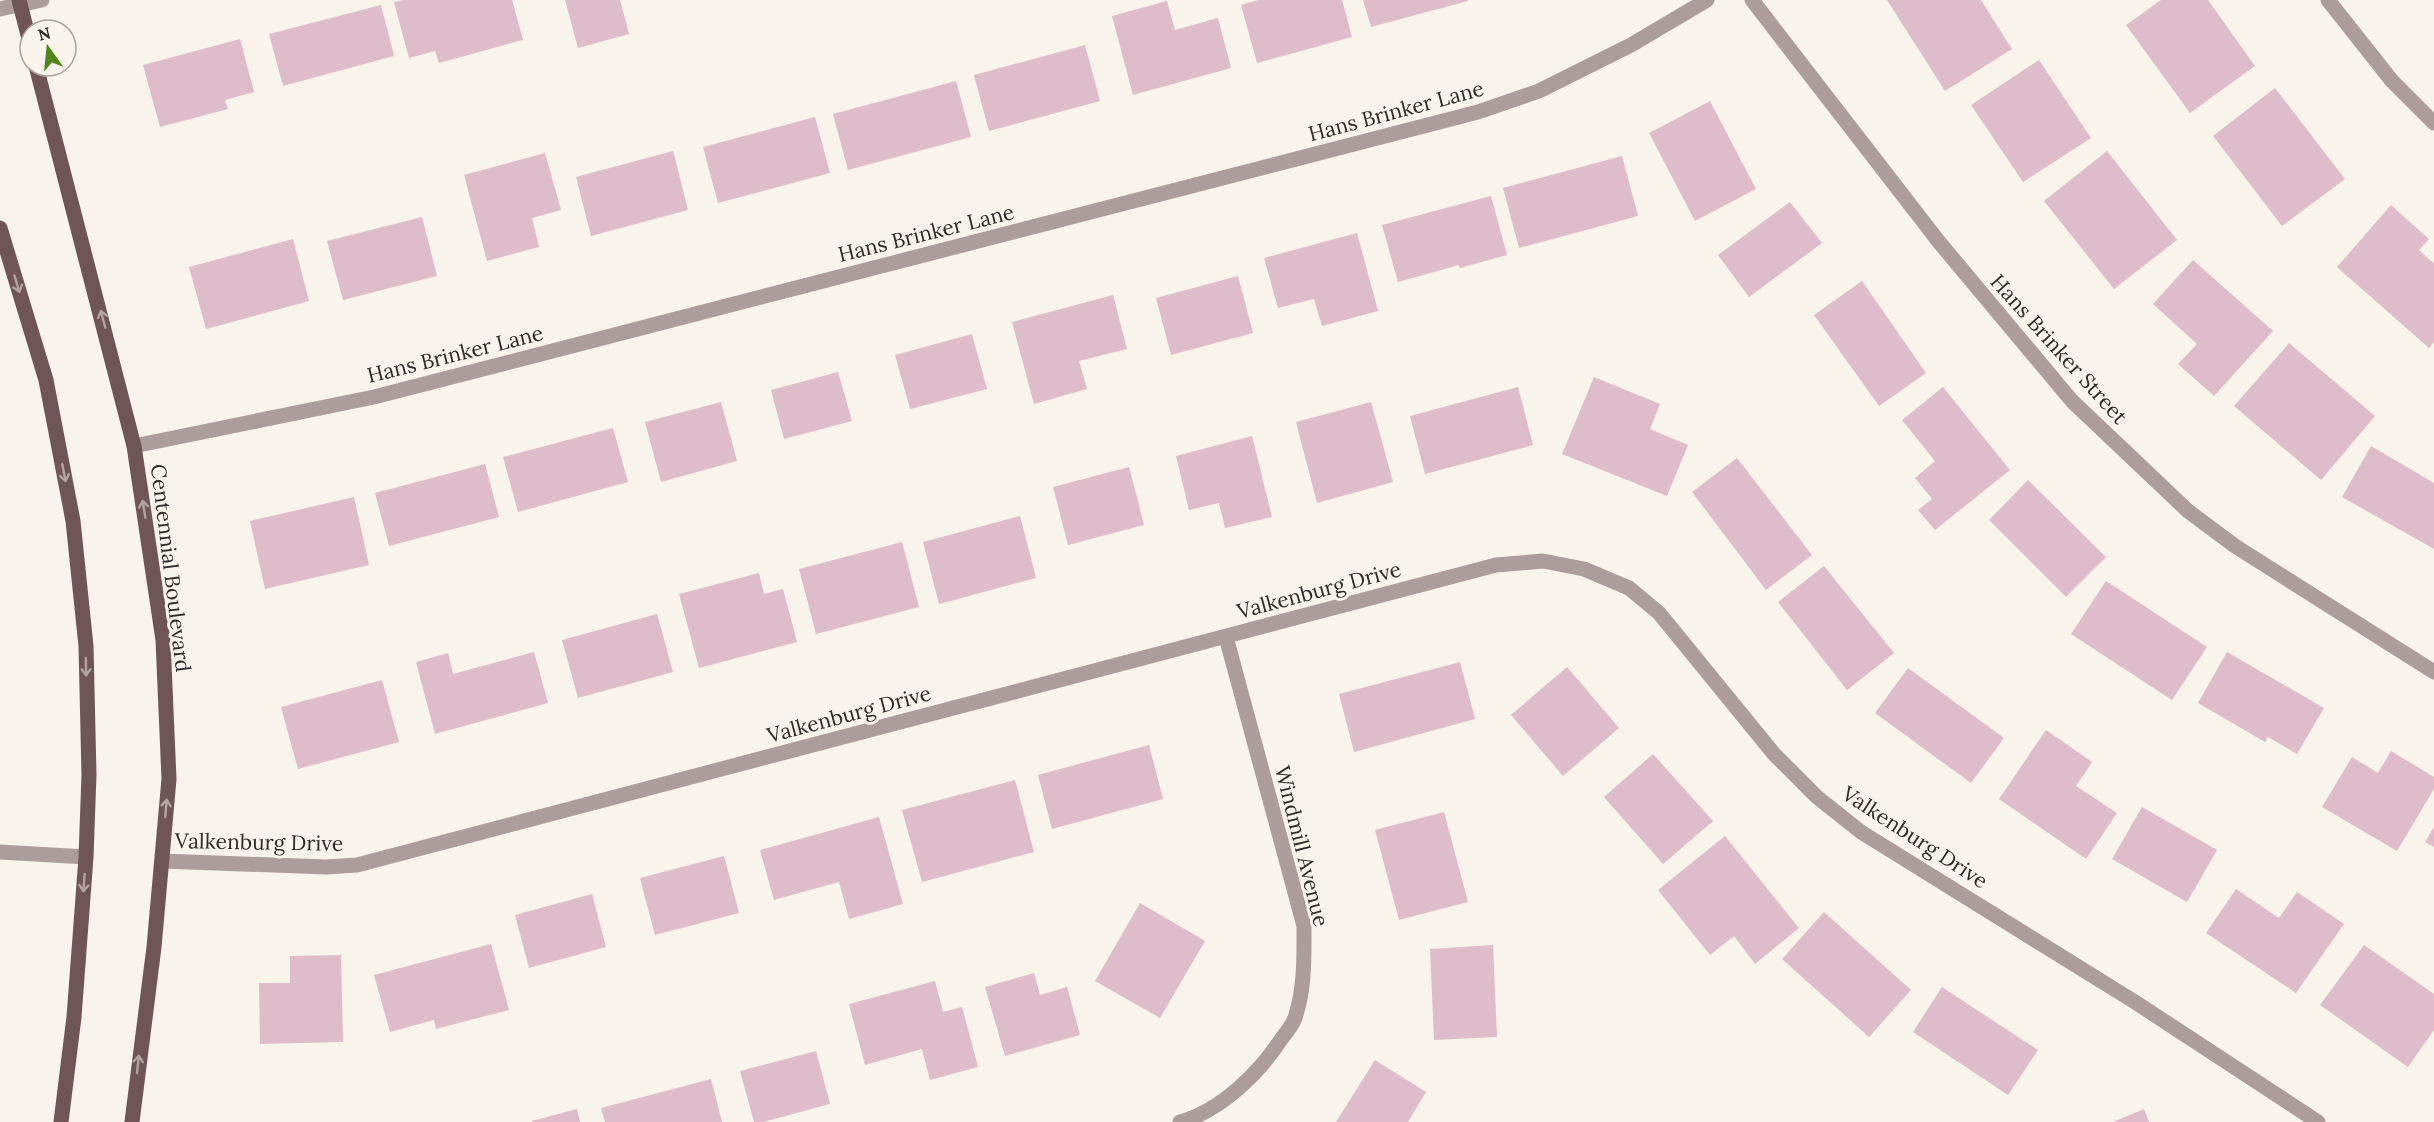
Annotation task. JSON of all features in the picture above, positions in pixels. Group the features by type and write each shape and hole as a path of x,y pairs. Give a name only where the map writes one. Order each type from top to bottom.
{"main road":[{"path":"19,3 23,18"},
{"name":"Centennial Boulevard","path":"39,78 134,446 163,640 169,779 154,947 132,1122"},
{"path":"1,233 46,380 73,520 86,646 89,775 86,858 74,1017 61,1122"}],"street":[{"path":"0,9 19,3 42,0"},
{"name":"Hans Brinker Lane","path":"134,446 374,397 1478,112 1539,91 1632,45 1707,0"},
{"name":"Hans Brinker Street","path":"1752,0 1939,242 2072,401 2188,511 2235,546 2434,672"},
{"path":"2328,0 2392,81 2434,123"},
{"name":"Valkenburg Drive","path":"162,861 326,867 357,865 1496,564 1543,561 1584,569 1629,588 1659,613 1774,754 1817,797 1862,832 2135,1002 2318,1122"},
{"name":"Windmill Avenue","path":"1180,1122 1189,1120 1232,1095 1267,1062 1294,1020 1304,976 1304,926 1226,637"},
{"path":"0,852 86,858"}],"building":[{"path":"403,0 512,0 523,40 439,63 435,51 409,58 394,2"},
{"path":"565,0 620,0 629,34 578,48"},
{"path":"1258,0 1342,0 1352,37 1257,63 1241,5"},
{"path":"1363,0 1468,0 1468,1 1371,27"},
{"path":"1887,0 1981,0 2012,49 1945,91"},
{"path":"2161,0 2208,0 2255,66 2190,113 2126,25"},
{"path":"1167,1 1175,30 1218,18 1231,68 1133,95 1112,16"},
{"path":"381,5 394,56 283,86 269,34"},
{"path":"240,39 254,92 225,100 228,109 160,127 143,65"},
{"path":"1085,45 1100,101 989,131 974,75"},
{"path":"2039,60 2091,138 2023,182 1971,105"},
{"path":"956,81 971,137 848,170 833,114"},
{"path":"2275,88 2345,179 2282,226 2213,136"},
{"path":"1710,101 1756,189 1695,221 1649,133"},
{"path":"815,117 830,173 718,203 703,147"},
{"path":"673,151 688,210 591,236 576,177"},
{"path":"2107,151 2177,240 2114,289 2044,201"},
{"path":"545,153 561,210 532,218 539,247 487,261 464,175"},
{"path":"1622,156 1638,216 1519,248 1503,188"},
{"path":"1491,196 1507,255 1460,268 1459,265 1398,282 1382,225"},
{"path":"1790,202 1822,243 1749,297 1718,255"},
{"path":"2391,205 2429,239 2419,250 2433,263 2434,261 2434,342 2429,348 2337,267"},
{"path":"422,217 437,276 343,300 327,241"},
{"path":"1357,233 1378,311 1322,326 1314,299 1278,308 1264,258"},
{"path":"293,239 309,301 206,329 189,267"},
{"path":"2193,260 2273,331 2214,396 2178,364 2197,344 2153,304"},
{"path":"1238,276 1253,333 1171,355 1156,298"},
{"path":"1862,281 1926,373 1879,406 1814,315"},
{"path":"1113,295 1127,349 1079,361 1087,389 1034,404 1012,322"},
{"path":"972,334 987,389 910,409 895,355"},
{"path":"2289,343 2375,416 2321,480 2234,406"},
{"path":"838,372 852,421 784,439 771,390"},
{"path":"1594,377 1660,404 1650,429 1688,445 1667,496 1562,454"},
{"path":"1518,387 1533,445 1425,474 1410,416"},
{"path":"1943,387 2010,470 1935,530 1918,510 1932,499 1915,478 1935,461 1902,420"},
{"path":"721,402 737,461 661,482 645,422"},
{"path":"1371,402 1393,482 1317,503 1296,422"},
{"path":"613,428 628,482 518,512 503,457"},
{"path":"1252,436 1272,517 1225,528 1219,503 1189,510 1176,456"},
{"path":"2371,446 2434,483 2434,549 2342,497"},
{"path":"1737,458 1812,555 1766,590 1692,492"},
{"path":"485,464 499,517 389,546 375,493"},
{"path":"1129,467 1144,525 1068,545 1053,487"},
{"path":"2028,480 2106,557 2066,597 1989,520"},
{"path":"354,497 369,565 265,589 250,521"},
{"path":"1020,516 1036,578 939,604 923,542"},
{"path":"902,542 919,607 816,634 799,569"},
{"path":"1824,566 1894,653 1847,690 1778,602"},
{"path":"759,573 764,594 783,589 797,642 699,668 679,594"},
{"path":"2106,581 2207,647 2172,700 2071,634"},
{"path":"657,614 673,672 578,698 562,640"},
{"path":"534,652 548,703 435,734 416,662 448,653 453,674"},
{"path":"2227,652 2324,708 2297,754 2268,737 2265,742 2198,703"},
{"path":"1460,662 1475,719 1354,752 1339,694"},
{"path":"1567,667 1619,728 1563,776 1511,715"},
{"path":"1908,668 2004,738 1971,783 1875,713"},
{"path":"382,680 399,742 298,769 281,707"},
{"path":"2046,730 2092,762 2076,786 2117,813 2086,859 1999,799"},
{"path":"1149,745 1163,799 1052,829 1038,775"},
{"path":"2391,751 2434,777 2434,789 2397,851 2322,807 2352,757 2378,773"},
{"path":"1653,754 1713,821 1663,864 1604,797"},
{"path":"1015,780 1034,852 922,882 902,810"},
{"path":"2142,807 2217,850 2187,902 2112,859"},
{"path":"1444,812 1468,902 1399,920 1375,830"},
{"path":"879,817 903,904 849,919 839,882 774,900 760,850"},
{"path":"2434,827 2434,847 2425,842"},
{"path":"1725,836 1799,928 1755,964 1734,936 1710,955 1658,890"},
{"path":"724,856 739,913 655,935 640,878"},
{"path":"2236,889 2279,918 2297,892 2344,924 2296,993 2206,933"},
{"path":"592,894 606,947 529,968 515,915"},
{"path":"1140,903 1205,941 1160,1018 1095,981"},
{"path":"1824,912 1911,990 1869,1037 1782,959"},
{"path":"491,944 509,1010 436,1029 434,1020 390,1032 374,975"},
{"path":"1493,945 1497,1037 1434,1040 1430,949"},
{"path":"2364,945 2434,994 2434,1030 2408,1067 2320,1005"},
{"path":"341,955 343,1042 260,1044 259,983 290,983 290,956"},
{"path":"1034,973 1040,995 1067,987 1080,1035 1005,1056 985,987"},
{"path":"935,981 943,1012 962,1007 978,1067 930,1080 922,1049 865,1065 849,1004"},
{"path":"1942,987 2038,1050 2008,1095 1913,1032"},
{"path":"816,1051 830,1104 763,1122 754,1122 740,1071"},
{"path":"1375,1060 1426,1092 1408,1122 1336,1122"},
{"path":"711,1079 722,1122 605,1122 601,1108"},
{"path":"577,1109 580,1122 532,1122 532,1121"},
{"path":"2144,1109 2149,1122 2113,1122"}]}
